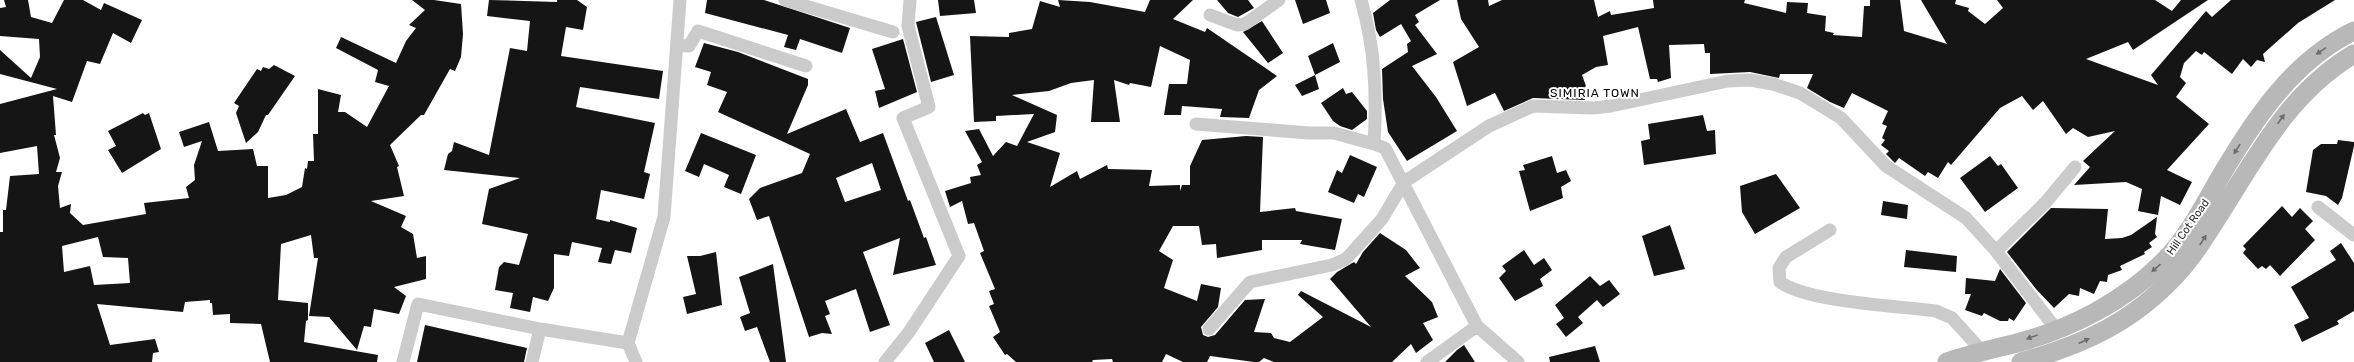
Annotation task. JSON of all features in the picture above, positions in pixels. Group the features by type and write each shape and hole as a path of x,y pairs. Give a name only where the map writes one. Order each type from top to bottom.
{"main road":[{"name":"Hill Cot Road","path":"1947,362 1981,350 2018,342 2056,329 2086,316 2114,301 2164,261 2188,231 2249,130 2271,100 2316,55 2354,31"},
{"name":"Hill Cot Road","path":"2021,362 2063,351 2094,337 2127,318 2153,298 2178,274 2199,247 2265,142 2287,111 2334,66 2354,54"}],"street":[{"path":"785,0 893,32"},
{"path":"885,362 940,289 960,256 903,118 929,107 908,26 910,0"},
{"path":"1210,14 1237,25 1245,24 1279,0"},
{"path":"1361,0 1371,40 1377,100 1374,144"},
{"path":"636,362 628,343 664,217 677,44 682,1"},
{"path":"677,44 689,46 698,31 806,66"},
{"path":"1209,330 1250,282 1332,265 1346,259 1382,219 1404,182 1489,126 1533,106 1593,108 1611,106 1728,81 1750,80 1773,84 1800,94 1841,118 1886,166 1966,218 1996,251 2056,329"},
{"path":"1196,124 1309,133 1334,133 1385,148 1404,182 1477,326 1518,362"},
{"path":"1996,251 2046,202 2075,167"},
{"path":"2318,207 2354,235"},
{"path":"1830,230 1786,257 1779,268 1780,282 1790,288 1824,297 1936,311 1952,318 1981,350"},
{"path":"403,362 418,304 540,329 628,343"},
{"path":"1427,362 1477,326"},
{"path":"532,362 540,329"}],"building":[{"path":"4,0 28,0 31,17 52,23 64,0 83,0 101,10 104,3 142,20 131,43 113,33 100,64 87,61 72,102 53,96 56,135 54,135 60,158 56,172 62,172 58,186 60,208 71,204 70,213 83,225 146,214 144,203 189,198 186,187 195,180 194,165 202,141 184,147 179,132 209,122 218,151 253,149 257,166 268,166 268,198 286,195 302,187 305,168 307,169 308,161 314,161 313,134 318,134 318,89 341,95 338,112 345,112 367,127 389,86 375,82 378,70 336,48 341,37 396,63 406,41 416,28 409,25 425,10 412,0 434,0 461,4 463,34 461,57 455,71 450,69 424,115 421,115 390,145 399,166 397,167 404,196 371,201 406,216 401,227 413,234 417,258 426,256 426,279 394,287 406,296 399,314 374,309 371,327 364,326 357,350 329,317 309,316 318,258 314,258 311,235 281,244 278,300 308,303 308,320 306,321 304,342 378,355 377,362 270,362 261,324 230,323 230,314 213,315 212,303 210,303 210,300 185,302 183,312 97,304 110,345 155,339 159,352 153,353 152,362 0,362 0,232 3,232 3,210 6,210 10,176 39,174 37,146 0,153 0,104 57,89 0,74 0,50 31,78 40,57 39,39 0,36 0,8 6,7","holes":["98,237 103,257 128,258 130,283 94,285 90,266 64,272 62,246"]},
{"path":"489,0 557,2 557,0 577,0 587,7 583,30 566,27 561,56 663,71 659,99 580,87 576,107 655,123 644,172 650,174 644,199 601,190 596,219 610,222 610,220 637,228 631,253 615,250 611,264 598,262 602,248 572,242 569,256 554,254 554,288 548,301 533,297 530,312 510,308 513,293 495,290 499,267 504,262 519,265 528,234 482,224 489,189 520,178 444,170 448,154 452,151 454,142 489,155 510,48 527,51 530,21 487,16"},
{"path":"707,0 764,0 850,28 842,53 800,39 796,50 784,47 788,35 705,13"},
{"path":"938,0 974,0 976,13 940,16"},
{"path":"1058,0 1090,2 1145,12 1150,0 1193,0 1173,19 1205,32 1207,28 1277,76 1259,90 1249,118 1220,117 1222,109 1182,106 1181,115 1164,115 1169,84 1187,84 1190,60 1160,46 1151,87 1130,83 1129,85 1114,80 1120,122 1091,122 1094,80 1071,83 1049,91 1012,95 1057,115 1055,132 1027,142 1060,153 1050,187 1077,171 1080,179 1107,165 1108,169 1152,170 1149,186 1180,185 1180,191 1182,185 1190,185 1190,166 1202,140 1246,136 1263,137 1260,212 1295,208 1296,211 1342,219 1335,250 1300,244 1302,240 1262,240 1262,250 1217,258 1216,244 1202,245 1199,226 1173,226 1159,251 1173,260 1164,288 1197,301 1201,284 1221,288 1218,307 1201,327 1203,335 1208,337 1215,335 1245,300 1265,299 1254,332 1271,333 1274,338 1290,342 1323,317 1298,295 1301,291 1371,327 1330,279 1337,272 1354,262 1356,264 1363,252 1380,233 1406,250 1420,268 1405,276 1432,302 1438,317 1423,323 1433,340 1416,353 1411,344 1392,362 1274,362 1264,358 1259,362 1254,362 1210,356 1207,362 1183,362 1166,354 1162,362 1113,362 1112,359 1093,360 1092,362 1016,362 1007,354 1005,355 993,337 1000,332 989,306 994,304 989,291 995,289 980,253 984,251 974,223 968,224 962,201 950,207 945,191 971,183 970,177 981,175 977,165 982,162 965,131 979,129 993,156 1006,142 1017,146 1034,114 996,116 996,121 974,122 970,36 1009,37 1009,33 1032,29 1040,1 1060,7"},
{"path":"1217,0 1248,0 1254,8 1238,17 1228,13"},
{"path":"1295,0 1326,0 1330,13 1303,24"},
{"path":"1390,0 1440,0 1415,15 1419,22 1415,25 1437,54 1412,66 1436,97 1457,131 1407,161 1388,132 1383,99 1382,69 1408,52 1407,44 1411,41 1401,24 1380,37 1376,30 1373,13"},
{"path":"1457,0 1488,0 1489,6 1502,0 1594,0 1598,17 1610,11 1611,15 1654,8 1653,0 1745,0 1744,3 1786,13 1787,2 1808,3 1807,13 1826,16 1825,31 1834,33 1833,35 1862,37 1864,6 1870,6 1870,0 1900,0 1904,31 1947,44 1921,0 1956,0 1955,4 1969,8 1968,11 1985,24 2003,8 1997,0 2155,0 2172,11 2181,0 2208,0 2133,50 2128,42 2086,59 2158,85 2151,75 2206,11 2212,17 2231,0 2335,0 2298,23 2263,54 2265,62 2257,60 2251,67 2243,59 2232,74 2204,52 2202,55 2196,51 2184,63 2180,77 2186,83 2176,97 2209,124 2167,170 2192,182 2180,205 2161,196 2158,215 2138,211 2142,189 2126,182 2074,185 2090,167 2083,161 2115,131 2088,137 2073,128 2066,134 2043,101 2033,110 2022,96 2000,108 1951,165 1948,162 1938,178 1928,172 1925,176 1899,158 1895,163 1886,154 1889,151 1881,145 1885,140 1882,138 1887,126 1882,124 1888,111 1852,93 1844,108 1830,102 1807,88 1813,74 1780,74 1779,78 1750,72 1710,74 1710,53 1705,53 1704,44 1669,45 1671,78 1658,82 1657,79 1650,79 1638,27 1603,36 1608,65 1596,67 1582,75 1586,86 1582,90 1585,100 1533,98 1504,111 1495,93 1467,106 1453,62 1479,47 1461,19"},
{"path":"936,17 954,75 931,82 916,22"},
{"path":"1262,21 1283,53 1268,63 1243,32"},
{"path":"903,39 917,92 879,108 875,91 885,89 872,49"},
{"path":"704,43 738,52 808,79 808,85 787,134 846,109 860,142 883,133 908,201 910,200 936,265 893,275 900,238 863,252 890,325 870,332 856,289 825,301 830,314 825,316 832,334 822,333 809,337 769,216 757,220 749,199 760,188 802,173 810,154 718,112 727,92 707,85 711,72 695,67","holes":["872,163 881,190 845,202 836,178"]},
{"path":"1333,43 1340,62 1315,75 1308,56"},
{"path":"274,65 295,76 268,115 266,115 258,132 246,143 236,113 239,106 234,103 257,69 261,71 263,67 269,69"},
{"path":"1315,75 1319,89 1302,96 1295,85"},
{"path":"1343,88 1346,94 1352,92 1367,111 1367,119 1352,130 1340,126 1333,121 1321,103"},
{"path":"143,113 145,115 149,113 161,149 122,173 108,150 116,146 108,131"},
{"path":"1703,115 1707,131 1715,130 1716,154 1644,165 1641,141 1650,139 1648,124"},
{"path":"701,133 756,155 741,194 724,187 729,175 704,164 699,177 685,171"},
{"path":"2338,140 2354,142 2354,146 2342,198 2338,205 2326,196 2306,192 2313,150 2321,144 2337,144"},
{"path":"1350,155 1377,167 1364,197 1358,194 1354,203 1328,192 1337,170 1342,173"},
{"path":"1552,156 1557,173 1566,170 1571,181 1561,187 1563,198 1530,211 1519,171 1525,170 1523,165"},
{"path":"1990,156 1998,166 2001,164 2018,188 1985,212 1960,178"},
{"path":"1776,174 1800,208 1755,234 1742,212 1740,186"},
{"path":"1883,201 1908,205 1907,219 1881,215"},
{"path":"2282,206 2292,217 2300,208 2313,221 2305,229 2315,240 2280,276 2270,265 2266,269 2262,266 2258,269 2243,253 2246,249 2243,246"},
{"path":"2051,208 2108,209 2105,239 2122,238 2131,235 2157,217 2155,234 2157,237 2149,243 2152,247 2144,252 2145,254 2120,266 2122,270 2108,275 2107,282 2100,281 2094,294 2080,288 2079,296 2069,294 2054,308 2036,289 2007,252"},
{"path":"1670,225 1685,269 1654,276 1642,236"},
{"path":"2341,243 2354,263 2354,311 2337,321 2339,324 2302,342 2294,325 2309,318 2291,287 2336,260 2330,251"},
{"path":"1524,250 1534,265 1544,258 1552,270 1540,279 1543,286 1515,301 1499,278 1506,271 1502,266"},
{"path":"1906,250 1957,256 1956,272 1904,267"},
{"path":"716,252 722,305 687,314 683,297 696,294 687,256 700,256"},
{"path":"773,264 786,362 770,362 757,327 745,331 740,317 750,313 739,277"},
{"path":"2000,269 2026,303 2014,321 2009,318 2008,321 2000,321 1984,313 1982,316 1965,310 1971,294 1965,294 1966,278 1995,281"},
{"path":"1590,276 1600,286 1609,280 1620,294 1603,307 1597,300 1578,317 1583,323 1566,337 1556,324 1564,318 1555,305"},
{"path":"425,325 527,348 524,362 417,362"},
{"path":"949,330 965,362 934,362 925,343"},
{"path":"1464,345 1475,362 1445,362 1457,350"},
{"path":"1595,346 1600,362 1550,362 1549,357"}],"district":[{"name":"SIMIRIA TOWN","path":"1595,93"}]}
